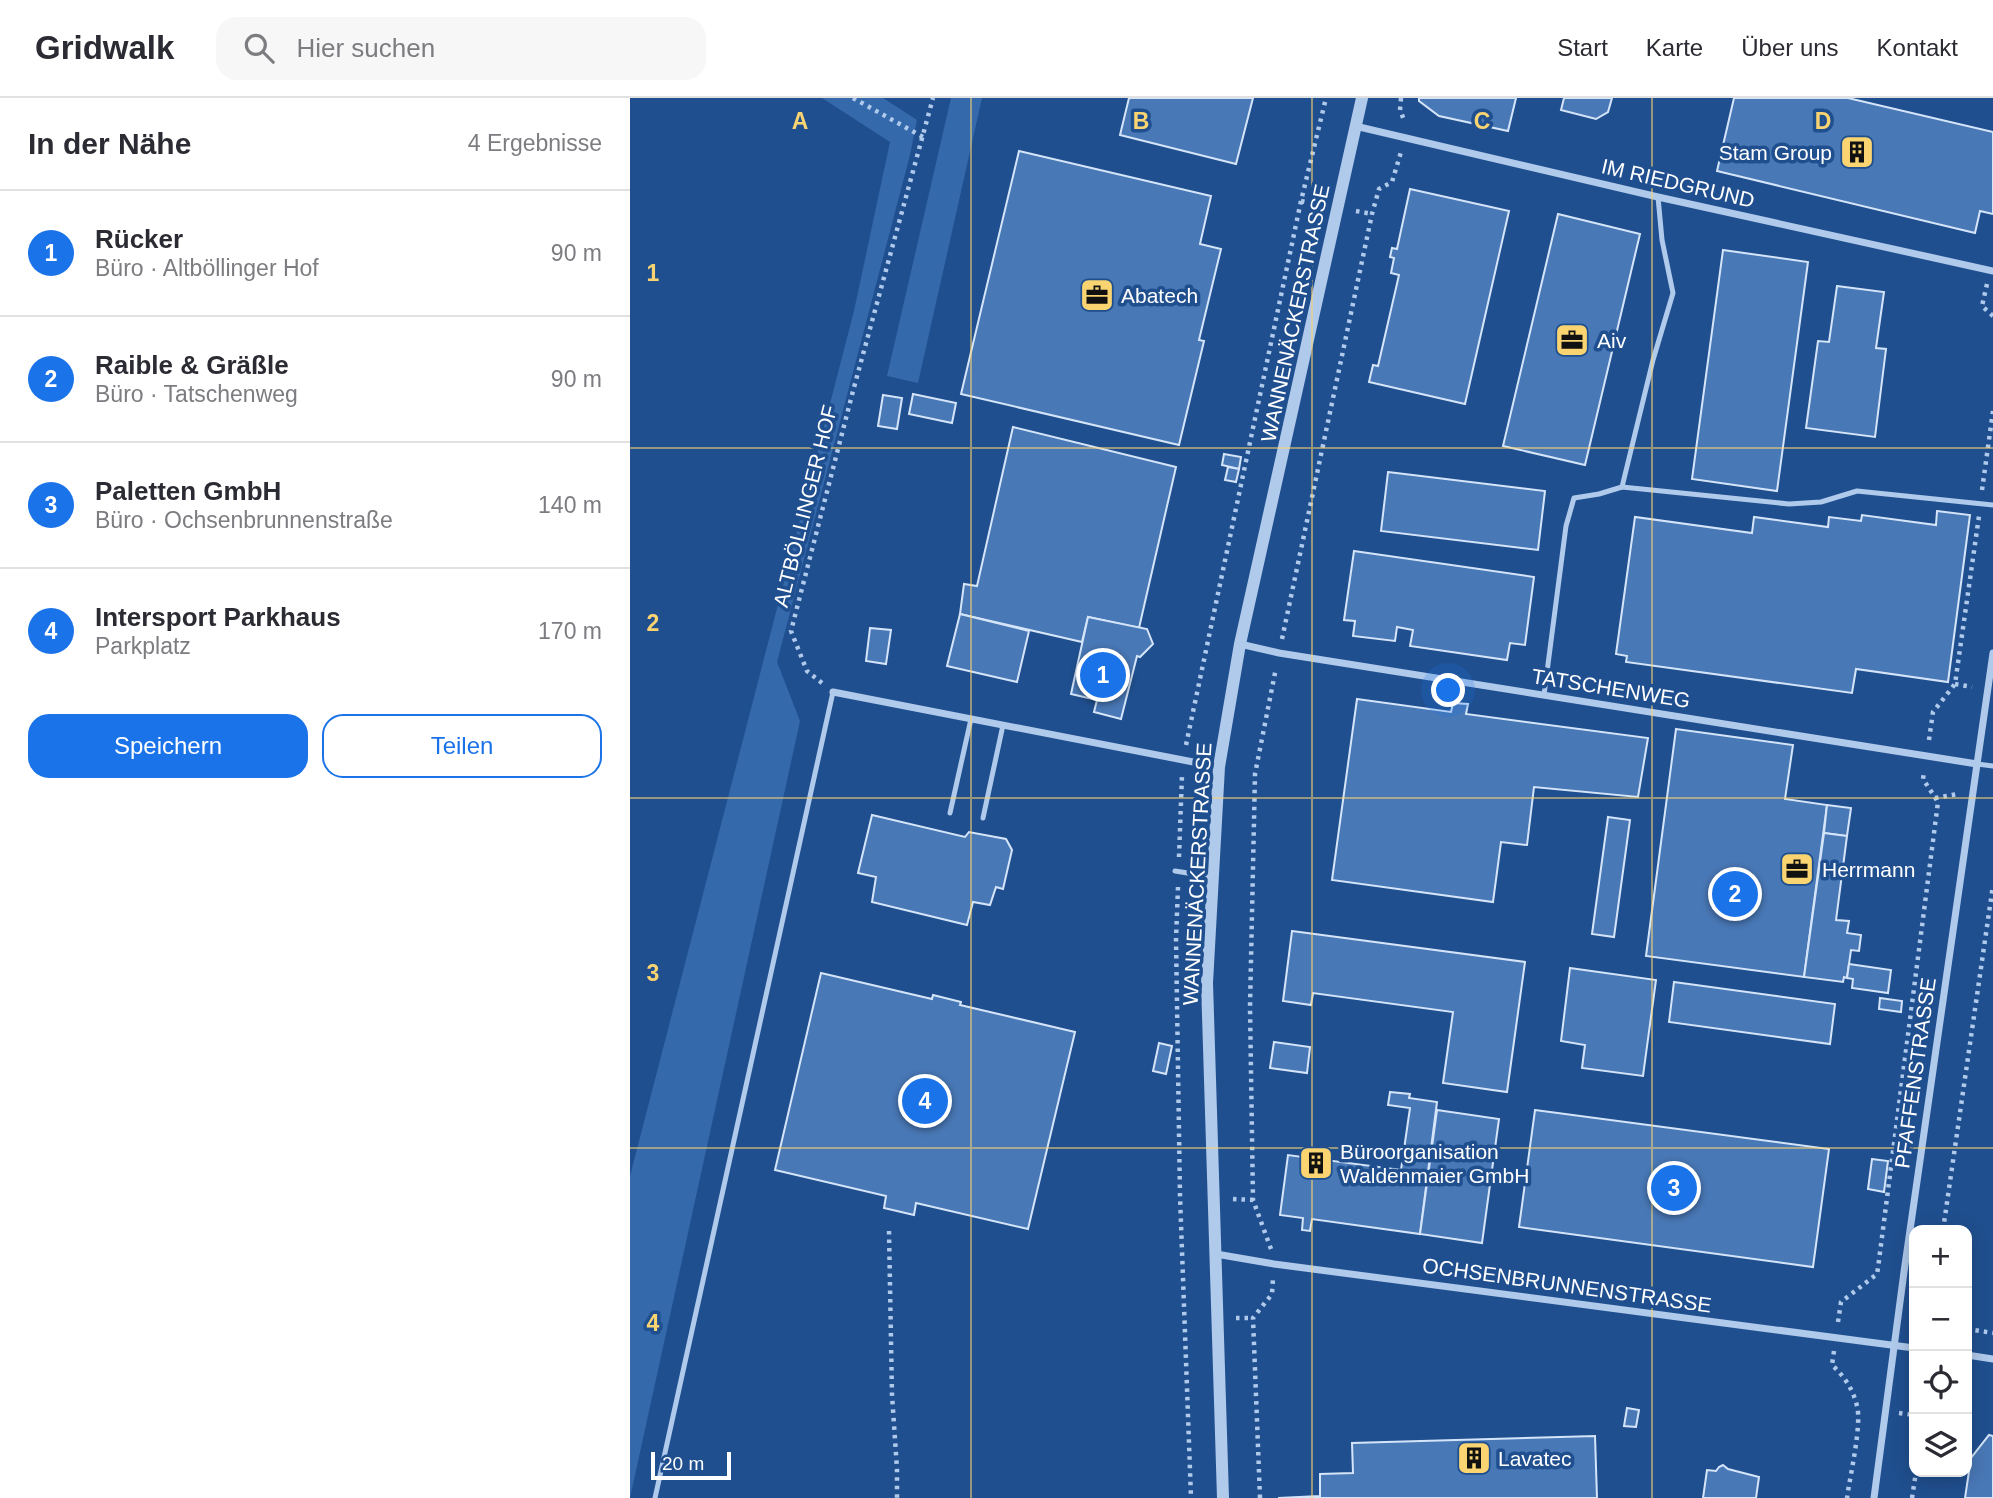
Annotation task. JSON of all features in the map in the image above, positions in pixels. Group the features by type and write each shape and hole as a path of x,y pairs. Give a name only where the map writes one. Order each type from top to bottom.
{"street":[{"name":"WANNENÄCKERSTRASSE","path":"1223,1498 1207,983 1219,767 1240,644 1362,98"},
{"name":"IM RIEDGRUND","path":"1355,126 1993,271"},
{"name":"TATSCHENWEG","path":"1240,644 1279,653 1977,764"},
{"name":"PFAFFENSTRASSE","path":"1874,1498 1993,653"},
{"path":"833,692 1219,767"},
{"name":"OCHSENBRUNNENSTRASSE","path":"1216,1254 1274,1264 1909,1347"},
{"path":"1972,1356 1993,1359"}],"lane":[{"path":"1622,487 1653,360 1673,293 1662,240 1658,197"},
{"path":"1544,695 1566,526 1574,498 1622,487 1789,504 1821,502 1857,491 1993,505"},
{"path":"655,1498 833,692"},
{"path":"950,813 971,719"},
{"path":"983,818 1003,725"},
{"path":"1977,764 1993,766"},
{"path":"1175,872 1213,877"}],"path":[{"path":"853,98 923,137"},
{"name":"ALTBÖLLINGER HOF","path":"833,692 807,671 791,631 933,98"},
{"path":"1260,1498 1253,1318 1272,1294 1274,1264 1253,1200 1250,1007 1255,774 1372,214 1379,190 1392,182 1405,138 1406,126 1400,110 1401,98"},
{"path":"1847,1498 1858,1421 1857,1406 1845,1378 1832,1365 1841,1302 1877,1274 1938,802 1923,779 1926,756 1933,712 1955,684 1993,411"},
{"path":"1945,1225 1993,885"},
{"path":"889,1231 897,1498"},
{"path":"1972,1330 1993,1333"},
{"path":"1912,1498 1915,1477"}],"shaded area":[{"path":"822,98 883,98 917,120 777,662 800,721 630,1498 630,1176 854,311 890,142"},
{"path":"951,98 982,98 918,383 887,376"}],"building":[{"path":"1129,98 1253,98 1236,164 1120,135"},
{"path":"1419,98 1516,98 1508,131 1439,116 1419,101"},
{"path":"1564,98 1612,98 1608,112 1596,119 1561,110"},
{"name":"Stam Group","path":"1734,98 1848,98 1993,132 1993,214 1980,211 1975,233 1717,171"},
{"name":"Abatech","path":"1019,151 1211,196 1200,244 1221,249 1199,340 1204,341 1179,445 961,394"},
{"path":"1410,189 1509,211 1465,404 1369,382 1373,365 1378,366 1399,275 1391,273 1394,258 1390,257 1392,248 1397,249"},
{"name":"Aiv","path":"1558,214 1640,234 1585,465 1503,446"},
{"path":"1723,250 1808,262 1777,491 1692,479"},
{"path":"1837,286 1884,292 1876,348 1886,349 1875,437 1806,428 1818,341 1829,342"},
{"path":"913,394 956,403 952,423 909,414"},
{"path":"883,395 902,398 897,429 878,426"},
{"path":"1013,427 1176,467 1139,628 1088,617 1082,642 960,614 964,584 977,586"},
{"path":"1224,454 1241,457 1239,469 1222,465"},
{"path":"1228,467 1239,469 1236,482 1225,480"},
{"path":"1388,472 1545,491 1538,550 1381,531"},
{"path":"1937,511 1970,515 1948,682 1856,669 1852,693 1626,662 1627,656 1616,654 1635,517 1752,533 1754,517 1828,527 1829,517 1861,521 1862,515 1936,525"},
{"path":"1354,551 1534,577 1525,645 1510,643 1507,660 1410,646 1413,630 1397,627 1395,641 1353,636 1355,621 1344,620"},
{"path":"960,614 1029,631 1017,682 947,666"},
{"path":"1088,617 1147,629 1153,644 1140,657 1137,656 1121,719 1094,712 1097,700 1071,694"},
{"path":"870,628 891,630 886,664 866,661"},
{"path":"1357,699 1451,712 1453,703 1468,704 1466,714 1648,738 1638,797 1534,787 1527,845 1501,842 1493,902 1332,880"},
{"path":"1676,729 1793,745 1785,799 1827,805 1804,977 1646,956"},
{"path":"1827,805 1851,808 1847,836 1824,833"},
{"path":"872,815 965,837 969,832 1006,839 1012,850 1003,889 996,887 990,905 973,902 967,925 872,902 876,877 858,873"},
{"path":"1608,817 1630,820 1614,937 1592,934"},
{"path":"1824,833 1847,836 1836,920 1849,921 1847,933 1861,935 1859,951 1851,950 1847,978 1844,977 1843,982 1804,977"},
{"path":"1292,931 1525,962 1507,1092 1443,1083 1453,1012 1313,993 1311,1005 1283,1001"},
{"path":"1849,964 1891,970 1888,993 1852,988 1853,979 1847,978"},
{"path":"1570,968 1656,980 1643,1076 1582,1068 1585,1045 1561,1041"},
{"path":"821,973 932,999 933,995 961,1002 960,1005 1075,1032 1028,1229 916,1203 914,1215 884,1208 886,1196 775,1170"},
{"path":"1674,982 1835,1004 1830,1044 1669,1022"},
{"path":"1880,998 1902,1001 1901,1012 1879,1009"},
{"path":"1274,1042 1310,1047 1307,1073 1270,1068"},
{"path":"1159,1043 1172,1046 1166,1074 1153,1071"},
{"name":"Büroorganisation Waldenmaier GmbH","path":"1390,1092 1410,1094 1409,1098 1437,1102 1420,1234 1312,1219 1310,1231 1302,1230 1303,1218 1280,1215 1288,1155 1401,1170 1410,1108 1388,1105"},
{"path":"1437,1110 1499,1119 1482,1243 1420,1234"},
{"path":"1535,1110 1829,1149 1813,1267 1519,1227"},
{"path":"1872,1159 1888,1161 1884,1192 1868,1189"},
{"path":"1627,1408 1639,1410 1636,1427 1624,1426"},
{"path":"1989,1435 1993,1436 1993,1498 1965,1498 1968,1477 1972,1477 1972,1457"},
{"name":"Lavatec","path":"1595,1436 1597,1498 1278,1498 1320,1496 1320,1474 1353,1473 1352,1443"},
{"path":"1723,1465 1728,1469 1759,1477 1756,1498 1703,1498 1707,1470 1716,1471"}],"place":[{"name":"Stam Group","path":"1857,152"},
{"name":"Abatech","path":"1097,295"},
{"name":"Aiv","path":"1572,340"},
{"name":"Rücker","path":"1103,675"},
{"name":"Herrmann","path":"1797,869"},
{"name":"Raible & Gräßle","path":"1735,894"},
{"name":"Intersport Parkhaus","path":"925,1101"},
{"name":"Büroorganisation Waldenmaier GmbH","path":"1316,1163"},
{"name":"Paletten GmbH","path":"1674,1188"},
{"name":"Lavatec","path":"1474,1458"}]}
